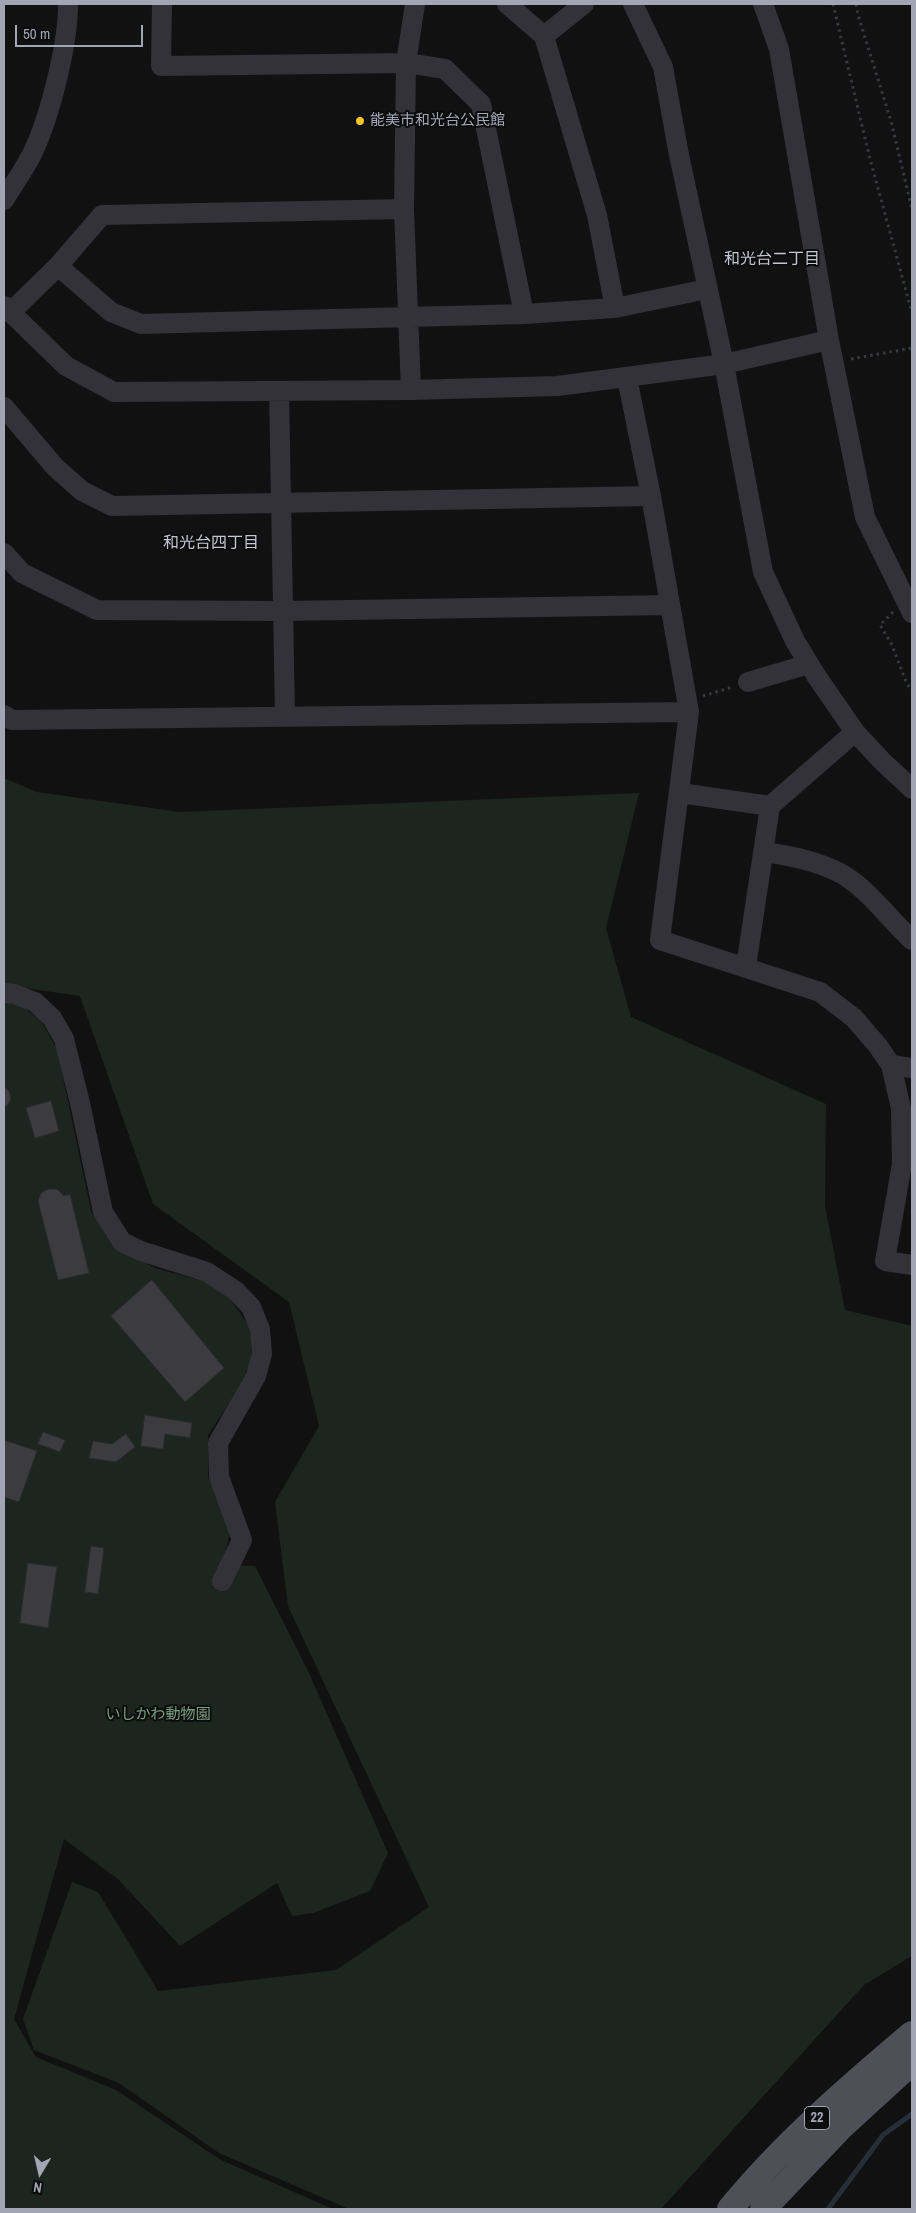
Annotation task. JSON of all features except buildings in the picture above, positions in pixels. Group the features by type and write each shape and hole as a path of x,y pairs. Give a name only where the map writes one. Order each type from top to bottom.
{"main road":[{"name":"22","path":"730,2209 807,2128 859,2079 912,2034"},
{"name":"22","path":"763,2209 840,2128 912,2062"}],"street":[{"path":"4,200 32,154 49,108 61,61 68,4"},
{"path":"162,4 161,66 406,63 445,69 481,104 524,314"},
{"path":"411,390 404,209 406,63 415,4"},
{"path":"507,4 544,36 598,215 615,308"},
{"path":"544,36 584,4"},
{"path":"633,4 663,66 707,290 724,364 763,572 795,641 855,732 912,789"},
{"path":"763,4 779,49 829,340 864,517 909,606"},
{"path":"5,307 16,307 58,266 102,215 404,209"},
{"path":"58,266 111,312 141,324 524,314 615,308 707,290"},
{"path":"5,307 66,366 114,392 411,390 558,386 724,364 829,340"},
{"path":"627,378 651,496 688,706 680,793 660,940 820,992 854,1018 878,1046 891,1065 901,1108 907,1164 885,1261 912,1265"},
{"path":"279,391 285,716"},
{"path":"4,407 55,467 82,491 112,506 651,496"},
{"path":"4,553 22,573 97,610 283,611 670,605"},
{"path":"748,682 809,664"},
{"path":"4,715 12,720 285,716 688,706"},
{"path":"746,967 770,806 855,732"},
{"path":"680,793 770,806"},
{"path":"763,852 784,854 839,872 871,897 882,911 912,940"},
{"path":"4,993 14,994 35,1002 52,1018 64,1039 80,1103 103,1212 122,1242 141,1251 207,1272 236,1291 251,1307 260,1329 262,1354 256,1376 218,1443 219,1477 242,1540 222,1581"},
{"path":"891,1065 912,1068"}],"path":[{"path":"833,4 870,159 912,313"},
{"path":"856,4 891,121 912,209"},
{"path":"833,362 912,348"},
{"path":"909,606 880,624 907,684 912,690"},
{"path":"688,706 748,682"}],"green space":[{"path":"4,778 37,792 180,812 639,793 606,928 631,1017 826,1104 825,1206 845,1310 912,1326 912,1956 864,1985 661,2209 349,2209 219,2153 119,2083 34,2050 23,2019 72,1882 98,1892 158,1991 336,1970 429,1907 288,1606 275,1502 319,1426 289,1302 153,1204 80,996 4,985"},
{"name":"いしかわ動物園","path":"4,1003 19,1004 41,1021 57,1049 91,1211 112,1245 155,1268 206,1282 227,1294 252,1331 251,1363 231,1400 208,1435 208,1477 231,1531 221,1565 255,1566 309,1673 388,1853 370,1891 313,1913 292,1916 277,1883 180,1946 119,1880 64,1839 14,2019 36,2057 116,2090 221,2160 333,2209 4,2209"}],"waterway":[{"path":"828,2209 883,2135 912,2114"}],"place":[{"name":"能美市和光台公民館","path":"360,121"}],"district":[{"name":"和光台二丁目","path":"772,260"},
{"name":"和光台四丁目","path":"211,544"}]}
